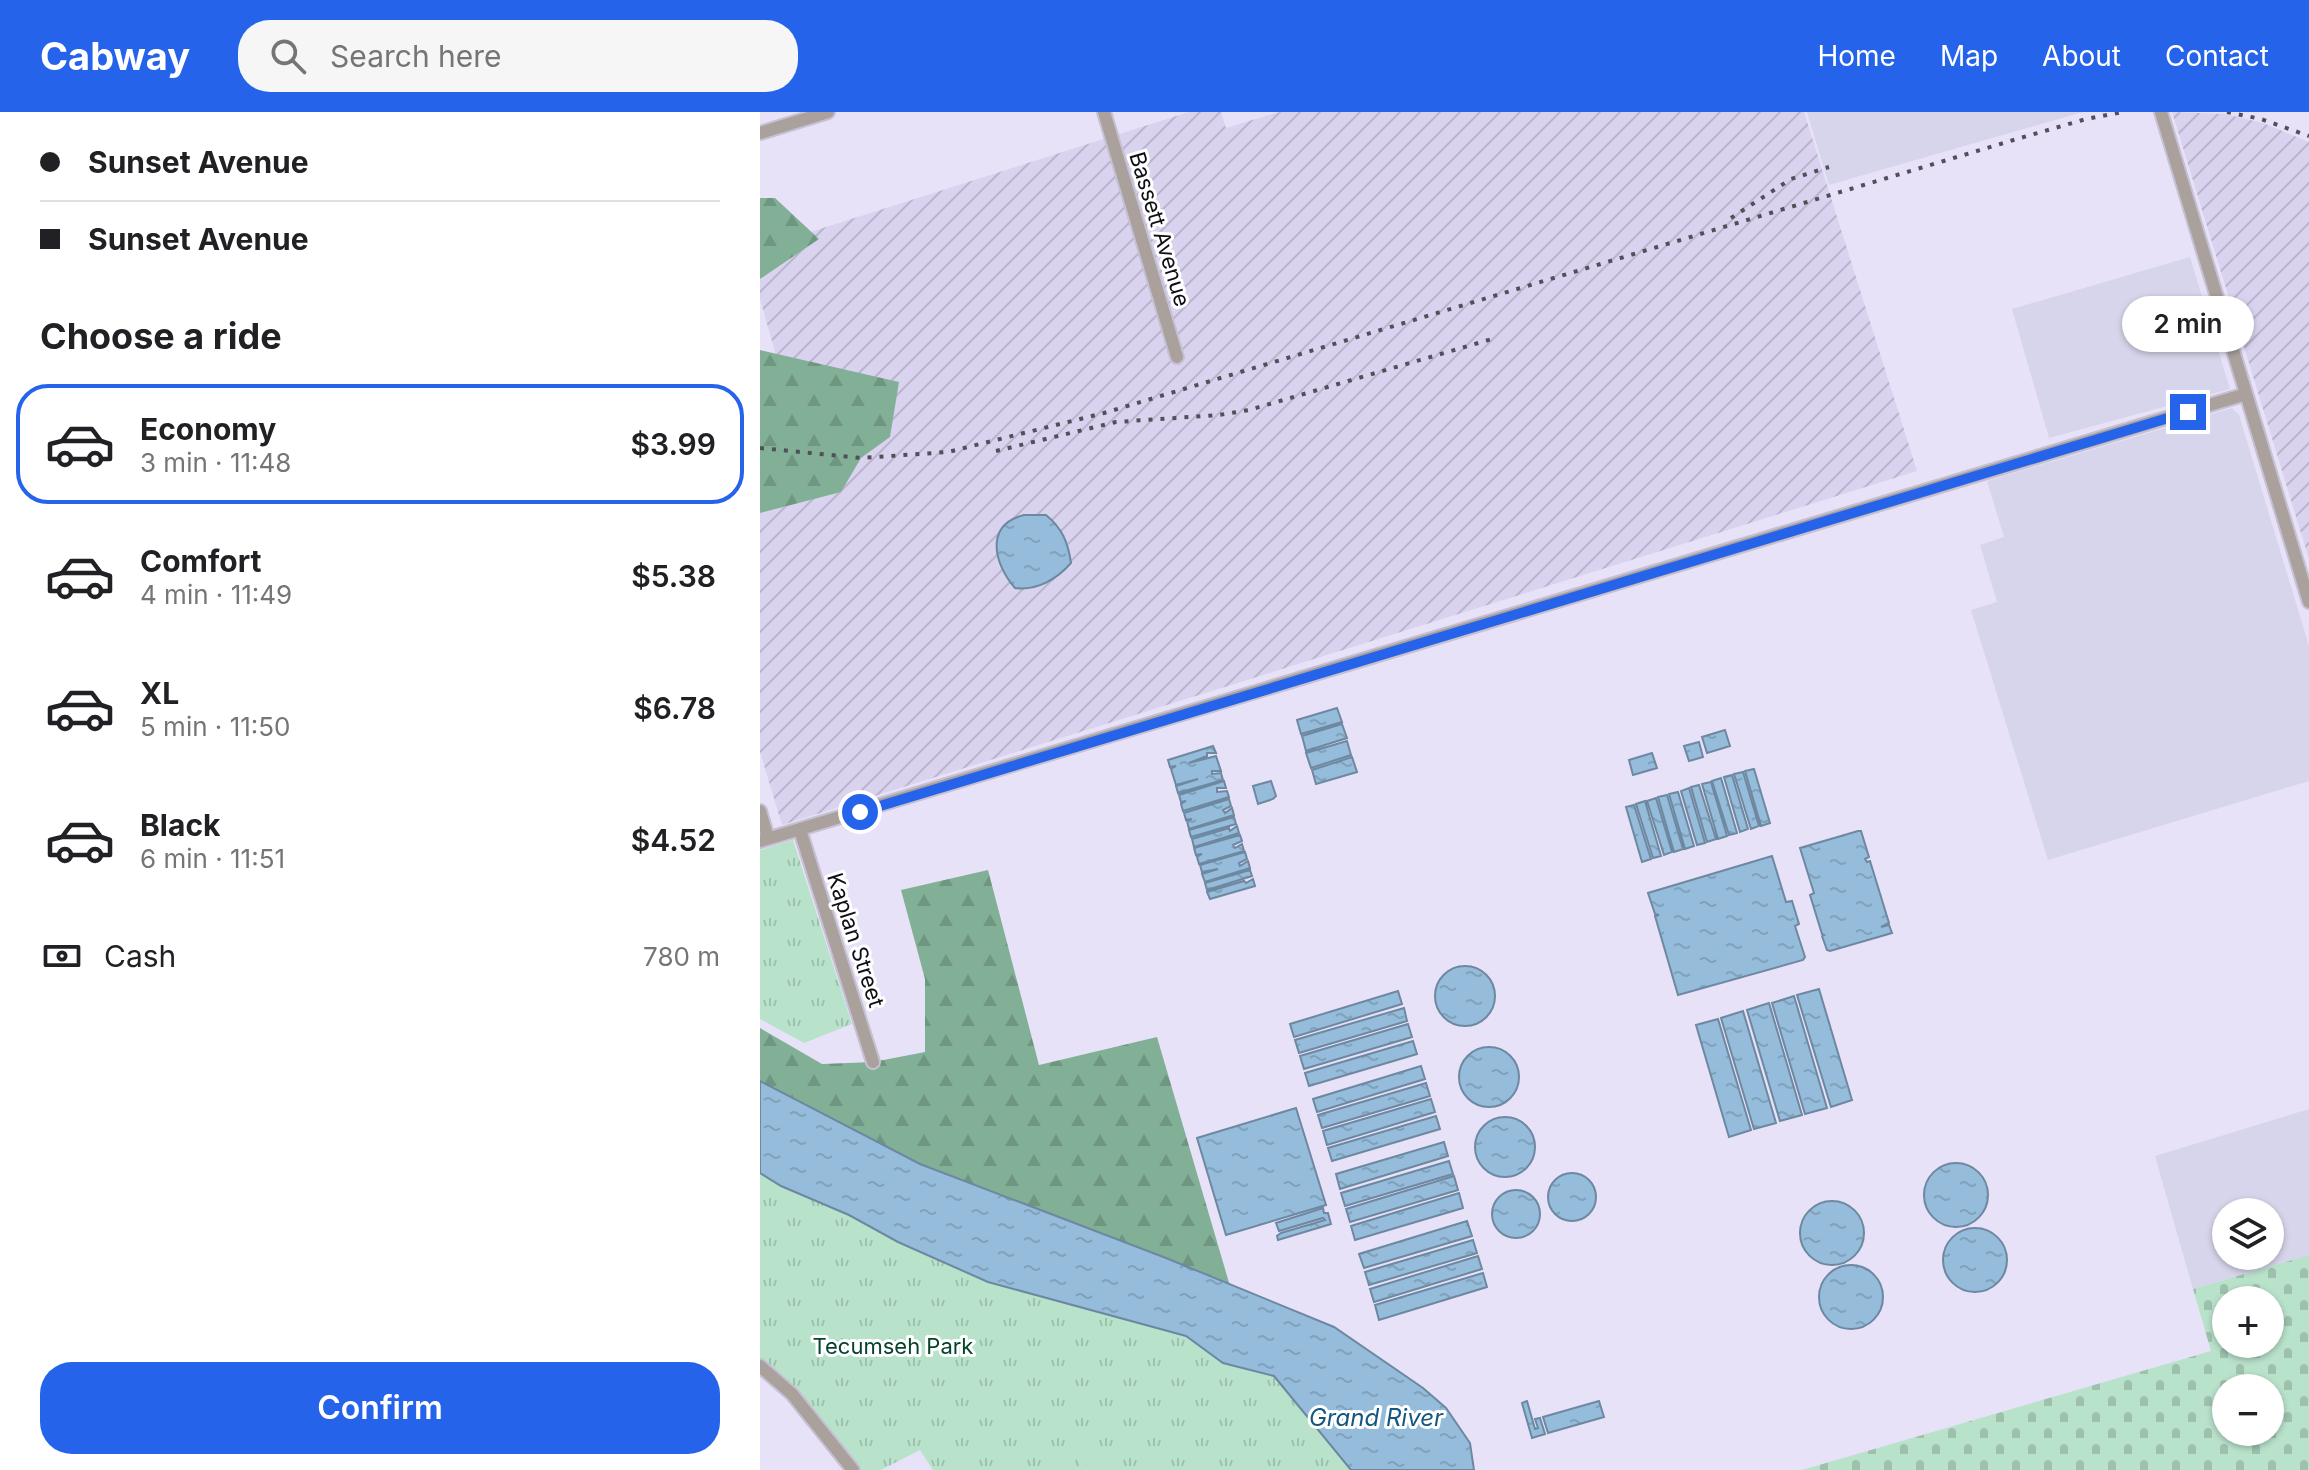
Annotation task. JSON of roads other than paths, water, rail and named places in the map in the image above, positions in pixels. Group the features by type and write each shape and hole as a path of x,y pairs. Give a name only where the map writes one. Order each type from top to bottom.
{"street":[{"path":"760,133 828,112"},
{"name":"Bassett Avenue","path":"1104,112 1177,357"},
{"path":"2161,112 2309,602"},
{"path":"760,811 764,840 2246,394"},
{"name":"Kaplan Street","path":"800,830 873,1062"},
{"path":"760,1366 792,1394 853,1470"}],"water":[{"path":"1024,515 1046,515 1052,520 1063,536 1071,563 1046,583 1031,588 1015,588 998,557 998,536 1011,520"},
{"path":"1337,708 1342,722 1301,734 1297,720"},
{"path":"1342,724 1347,738 1306,751 1302,736"},
{"path":"1725,730 1730,746 1707,753 1702,737"},
{"path":"1347,741 1351,755 1311,768 1306,753"},
{"path":"1699,742 1703,757 1689,761 1684,746"},
{"path":"1213,746 1216,753 1207,753 1207,756 1189,763 1216,756 1221,771 1212,771 1212,774 1221,773 1223,780 1178,793 1176,786 1198,779 1176,785 1171,769 1176,766 1170,767 1168,760"},
{"path":"1652,753 1657,768 1633,775 1629,760"},
{"path":"1352,757 1357,772 1316,784 1312,770"},
{"path":"1754,769 1770,823 1761,826 1745,771"},
{"path":"1743,772 1759,826 1751,829 1734,774"},
{"path":"1732,775 1748,829 1740,832 1724,777"},
{"path":"1721,778 1737,833 1729,835 1712,781"},
{"path":"1224,781 1226,788 1217,788 1217,792 1227,791 1229,797 1183,811 1181,804 1186,801 1181,802 1179,795"},
{"path":"1271,781 1276,796 1258,804 1253,786"},
{"path":"1711,782 1727,836 1718,839 1702,784"},
{"path":"1699,785 1716,839 1707,842 1691,787"},
{"path":"1689,788 1705,843 1697,845 1681,791"},
{"path":"1678,792 1694,846 1685,849 1669,794"},
{"path":"1667,795 1683,849 1674,852 1658,797"},
{"path":"1656,798 1672,852 1664,855 1647,801"},
{"path":"1229,799 1231,806 1223,810 1225,813 1232,808 1234,815 1189,829 1187,821 1192,819 1186,820 1184,813"},
{"path":"1645,801 1661,856 1653,858 1636,804"},
{"path":"1634,805 1651,859 1642,862 1626,807"},
{"path":"1234,817 1236,824 1191,837 1189,830"},
{"path":"1237,826 1239,833 1194,847 1192,839 1229,828 1230,831"},
{"path":"1861,831 1869,857 1865,859 1870,861 1889,923 1881,927 1889,925 1892,933 1830,951 1822,936 1810,895 1814,893 1800,848"},
{"path":"1240,835 1242,841 1233,845 1235,848 1242,844 1244,851 1199,864 1197,857 1202,854 1196,855 1194,848"},
{"path":"1245,852 1247,859 1239,863 1240,866 1248,861 1250,868 1205,882 1202,874 1218,869 1202,872 1200,865"},
{"path":"1772,856 1786,902 1792,901 1799,924 1795,926 1805,957 1803,960 1678,995 1655,916 1659,915 1655,914 1648,893"},
{"path":"1250,870 1252,876 1207,890 1205,883"},
{"path":"1253,879 1255,886 1210,899 1207,892 1246,883"},
{"path":"1465,966 1476,968 1486,975 1493,985 1493,1007 1486,1017 1476,1024 1465,1026 1454,1024 1444,1017 1437,1007 1435,996 1437,985 1444,975 1454,968"},
{"path":"1819,989 1852,1100 1831,1107 1797,995"},
{"path":"1398,991 1402,1004 1294,1037 1290,1024"},
{"path":"1794,996 1827,1108 1805,1114 1772,1003"},
{"path":"1769,1003 1802,1115 1780,1121 1747,1010"},
{"path":"1404,1008 1407,1021 1299,1053 1295,1040"},
{"path":"1743,1011 1776,1123 1754,1129 1721,1018"},
{"path":"1718,1019 1751,1130 1729,1137 1696,1025"},
{"path":"1408,1024 1412,1037 1304,1069 1300,1056"},
{"path":"1413,1041 1417,1054 1309,1086 1305,1073"},
{"path":"1489,1047 1500,1049 1510,1056 1517,1066 1517,1088 1510,1098 1500,1105 1489,1107 1478,1105 1468,1098 1461,1088 1459,1077 1461,1066 1468,1056 1478,1049"},
{"path":"1421,1066 1425,1079 1317,1112 1313,1099"},
{"name":"Grand River","path":"760,1081 920,1164 1166,1258 1334,1327 1423,1388 1446,1408 1470,1443 1474,1470 1351,1470 1274,1376 1223,1363 1186,1336 988,1282 781,1186 760,1173"},
{"path":"1426,1083 1430,1096 1322,1128 1318,1115"},
{"path":"1431,1099 1435,1112 1327,1145 1323,1131"},
{"path":"1296,1108 1326,1205 1226,1235 1197,1138"},
{"path":"1436,1116 1440,1129 1332,1161 1328,1148"},
{"path":"1505,1117 1516,1119 1526,1126 1533,1136 1533,1158 1526,1168 1516,1175 1505,1177 1494,1175 1484,1168 1477,1158 1475,1147 1477,1136 1484,1126 1494,1119"},
{"path":"1444,1142 1448,1156 1340,1189 1336,1174"},
{"path":"1449,1161 1453,1174 1345,1206 1341,1193"},
{"path":"1950,1163 1962,1163 1979,1172 1986,1183 1986,1207 1979,1218 1962,1227 1950,1227 1938,1222 1929,1213 1924,1201 1924,1189 1929,1177 1938,1168"},
{"path":"1572,1173 1589,1180 1596,1197 1589,1214 1572,1221 1555,1214 1548,1197 1555,1180"},
{"path":"1454,1176 1458,1190 1350,1222 1346,1209"},
{"path":"1516,1190 1533,1197 1540,1214 1533,1231 1516,1238 1499,1231 1492,1214 1499,1197"},
{"path":"1459,1193 1463,1208 1355,1240 1351,1226"},
{"path":"1826,1201 1838,1201 1855,1210 1862,1221 1862,1245 1855,1256 1838,1265 1826,1265 1814,1260 1805,1251 1800,1239 1800,1227 1805,1215 1814,1206"},
{"path":"1323,1208 1331,1224 1278,1240 1277,1236 1281,1233 1325,1220 1323,1218 1279,1231 1276,1223"},
{"path":"1467,1221 1472,1236 1364,1268 1359,1254"},
{"path":"1969,1228 1981,1228 1998,1237 2005,1248 2005,1272 1998,1283 1981,1292 1969,1292 1957,1287 1948,1278 1943,1266 1943,1254 1948,1242 1957,1233"},
{"path":"1473,1240 1477,1253 1369,1285 1365,1272"},
{"path":"1478,1256 1482,1269 1374,1302 1370,1289"},
{"path":"1845,1265 1857,1265 1874,1274 1881,1285 1881,1309 1874,1320 1857,1329 1845,1329 1833,1324 1824,1315 1819,1303 1819,1291 1824,1279 1833,1270"},
{"path":"1483,1273 1487,1287 1379,1320 1375,1305"},
{"path":"1527,1401 1535,1429 1538,1428 1535,1419 1540,1418 1545,1434 1532,1438 1522,1403"},
{"path":"1599,1401 1604,1417 1548,1433 1543,1417"}],"railway":[{"path":"760,448 861,458 948,452 1104,413 2017,139 2123,112"},
{"path":"2227,112 2261,119 2309,136"},
{"path":"1731,218 1791,179 1829,167"},
{"path":"996,451 1116,422 1249,410 1492,339"}],"park label":[{"name":"Tecumseh Park","path":"893,1346"}]}
